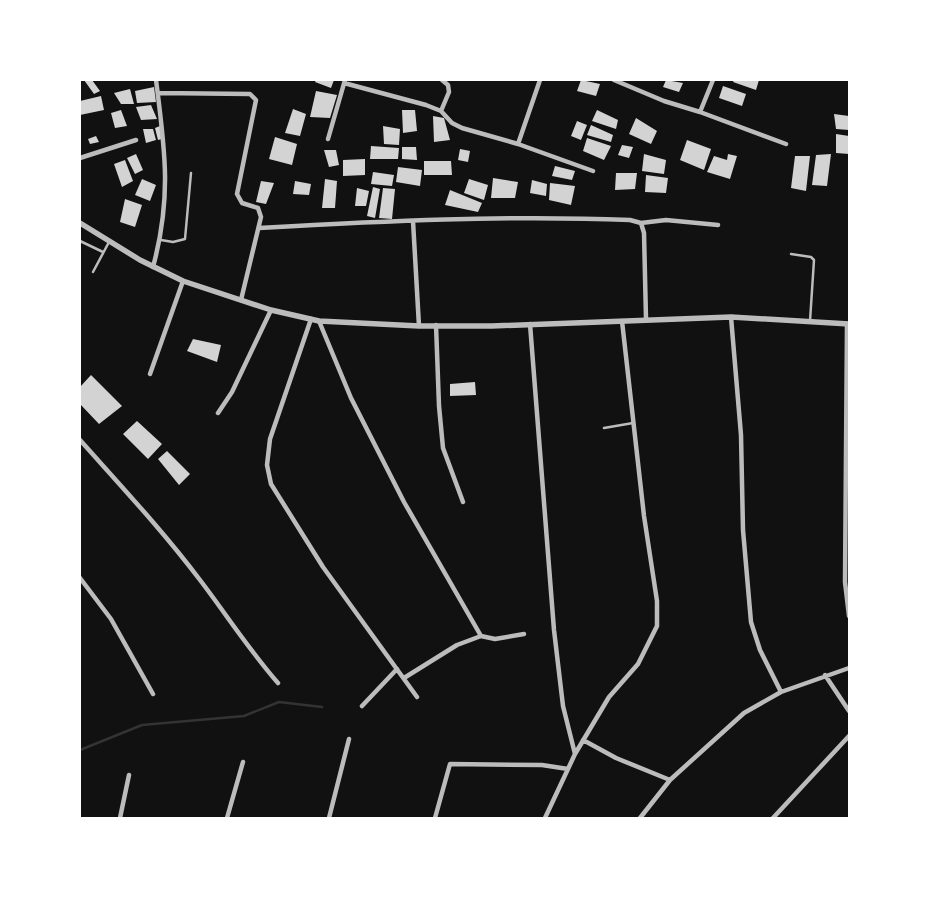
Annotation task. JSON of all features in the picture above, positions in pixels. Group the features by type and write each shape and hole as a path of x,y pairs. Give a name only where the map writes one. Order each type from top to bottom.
{"street":[{"path":"152,267 161,240 165,201 166,160 156,80"},
{"path":"441,111 449,92 448,85 442,80"},
{"path":"518,144 540,80"},
{"path":"614,80 664,101 700,112 786,144"},
{"path":"700,112 713,80"},
{"path":"328,139 345,82 441,111 456,126 518,144 593,171"},
{"path":"158,93 240,93 250,94 256,100 237,194 242,203 258,208 261,211 259,228 241,300"},
{"path":"80,158 136,140"},
{"path":"259,228 549,216 630,220 641,223 666,220 718,225"},
{"path":"414,221 419,326"},
{"path":"641,223 644,233 646,319"},
{"path":"80,224 152,267 183,281 271,310 319,321 419,326 731,317 848,324 845,582 849,616"},
{"path":"150,374 183,281"},
{"path":"218,414 232,392 271,310"},
{"path":"731,317 741,435 743,530 751,622 760,650 780,692"},
{"path":"311,319 270,438 267,465 271,484 323,567 417,697"},
{"path":"319,321 351,398 391,476 481,636"},
{"path":"545,818 583,740 610,697 638,664 657,626 657,601 644,516 622,321"},
{"path":"530,324 554,630 563,706 575,754"},
{"path":"436,325 439,406 443,448 463,502"},
{"path":"80,440 165,536 199,579 254,656 278,683"},
{"path":"80,578 111,619 153,694"},
{"path":"404,678 457,645 481,636 495,638 524,634"},
{"path":"640,818 670,780 744,712 780,692 849,668"},
{"path":"362,706 397,669"},
{"path":"825,675 849,711"},
{"path":"773,818 849,736"},
{"path":"329,818 348,739"},
{"path":"583,740 616,758 670,780"},
{"path":"227,818 243,762"},
{"path":"435,818 450,764 460,762 542,765 568,769"},
{"path":"120,818 129,775"}],"lane":[{"path":"161,240 173,242 185,239 192,174"},
{"path":"80,241 103,252"},
{"path":"93,272 109,241"},
{"path":"792,254 811,257 814,260 810,321"},
{"path":"604,428 634,423"}],"building":[{"path":"84,80 92,80 100,91 94,94"},
{"path":"316,80 334,80 331,88 315,82"},
{"path":"581,80 600,84 596,96 577,91"},
{"path":"666,80 683,83 679,92 663,87"},
{"path":"734,80 759,80 756,90 733,82"},
{"path":"723,86 746,94 742,106 719,98"},
{"path":"154,87 156,102 137,103 135,91"},
{"path":"130,89 134,104 121,104 114,93"},
{"path":"316,91 337,95 330,118 310,117"},
{"path":"101,96 104,110 80,115 80,101"},
{"path":"151,105 157,119 141,120 136,107"},
{"path":"293,109 306,114 300,136 285,133"},
{"path":"121,110 127,126 115,128 111,113"},
{"path":"402,110 415,110 417,131 403,133"},
{"path":"597,110 618,120 616,129 592,121"},
{"path":"834,114 849,116 849,130 836,129"},
{"path":"433,116 444,118 450,140 434,142"},
{"path":"636,118 657,131 651,144 629,134"},
{"path":"577,121 587,125 581,140 571,136"},
{"path":"591,125 613,135 611,142 587,135"},
{"path":"160,126 162,139 158,140 155,128"},
{"path":"383,126 400,129 399,145 384,144"},
{"path":"143,129 153,129 156,140 146,143"},
{"path":"836,134 849,136 849,154 836,153"},
{"path":"96,136 99,142 90,144 88,139"},
{"path":"275,137 297,144 292,165 269,159"},
{"path":"587,138 611,146 604,160 583,151"},
{"path":"687,140 711,149 704,170 680,160"},
{"path":"622,145 633,147 629,158 618,155"},
{"path":"371,146 399,148 398,159 370,159"},
{"path":"402,147 416,147 417,160 402,159"},
{"path":"460,149 470,151 468,162 458,160"},
{"path":"324,150 336,150 339,165 329,167"},
{"path":"136,154 143,170 135,174 127,158"},
{"path":"644,154 666,160 664,174 642,171"},
{"path":"728,154 737,156 730,179 707,172 714,156 727,160"},
{"path":"831,154 827,186 812,185 816,155"},
{"path":"795,156 810,156 806,191 791,188"},
{"path":"365,159 365,175 343,176 343,160"},
{"path":"125,160 133,181 122,187 114,164"},
{"path":"424,161 451,161 452,175 424,175"},
{"path":"555,166 575,171 572,180 552,176"},
{"path":"398,167 422,170 420,186 396,182"},
{"path":"373,172 394,175 392,186 371,184"},
{"path":"616,173 637,173 635,189 615,190"},
{"path":"646,175 668,178 666,193 645,192"},
{"path":"493,178 518,182 515,198 491,198"},
{"path":"142,179 156,185 150,201 135,195"},
{"path":"325,179 337,181 335,208 322,208"},
{"path":"469,179 488,185 484,200 464,193"},
{"path":"532,180 547,184 546,196 530,193"},
{"path":"261,181 274,183 266,204 256,202"},
{"path":"295,181 311,184 309,195 293,194"},
{"path":"550,183 575,186 571,205 549,200"},
{"path":"373,187 380,189 375,218 367,216"},
{"path":"357,188 369,191 366,206 355,206"},
{"path":"383,188 395,189 392,219 379,218"},
{"path":"450,190 482,203 478,212 445,205"},
{"path":"125,199 142,205 135,227 120,222"},
{"path":"193,339 221,345 217,362 187,351"},
{"path":"91,375 122,406 99,424 80,404 80,387"},
{"path":"475,382 476,395 450,396 450,384"},
{"path":"137,421 162,444 148,459 123,434"},
{"path":"167,451 190,474 179,485 158,459"}],"waterway":[{"path":"80,750 142,725 244,716 279,702 322,707"}]}
